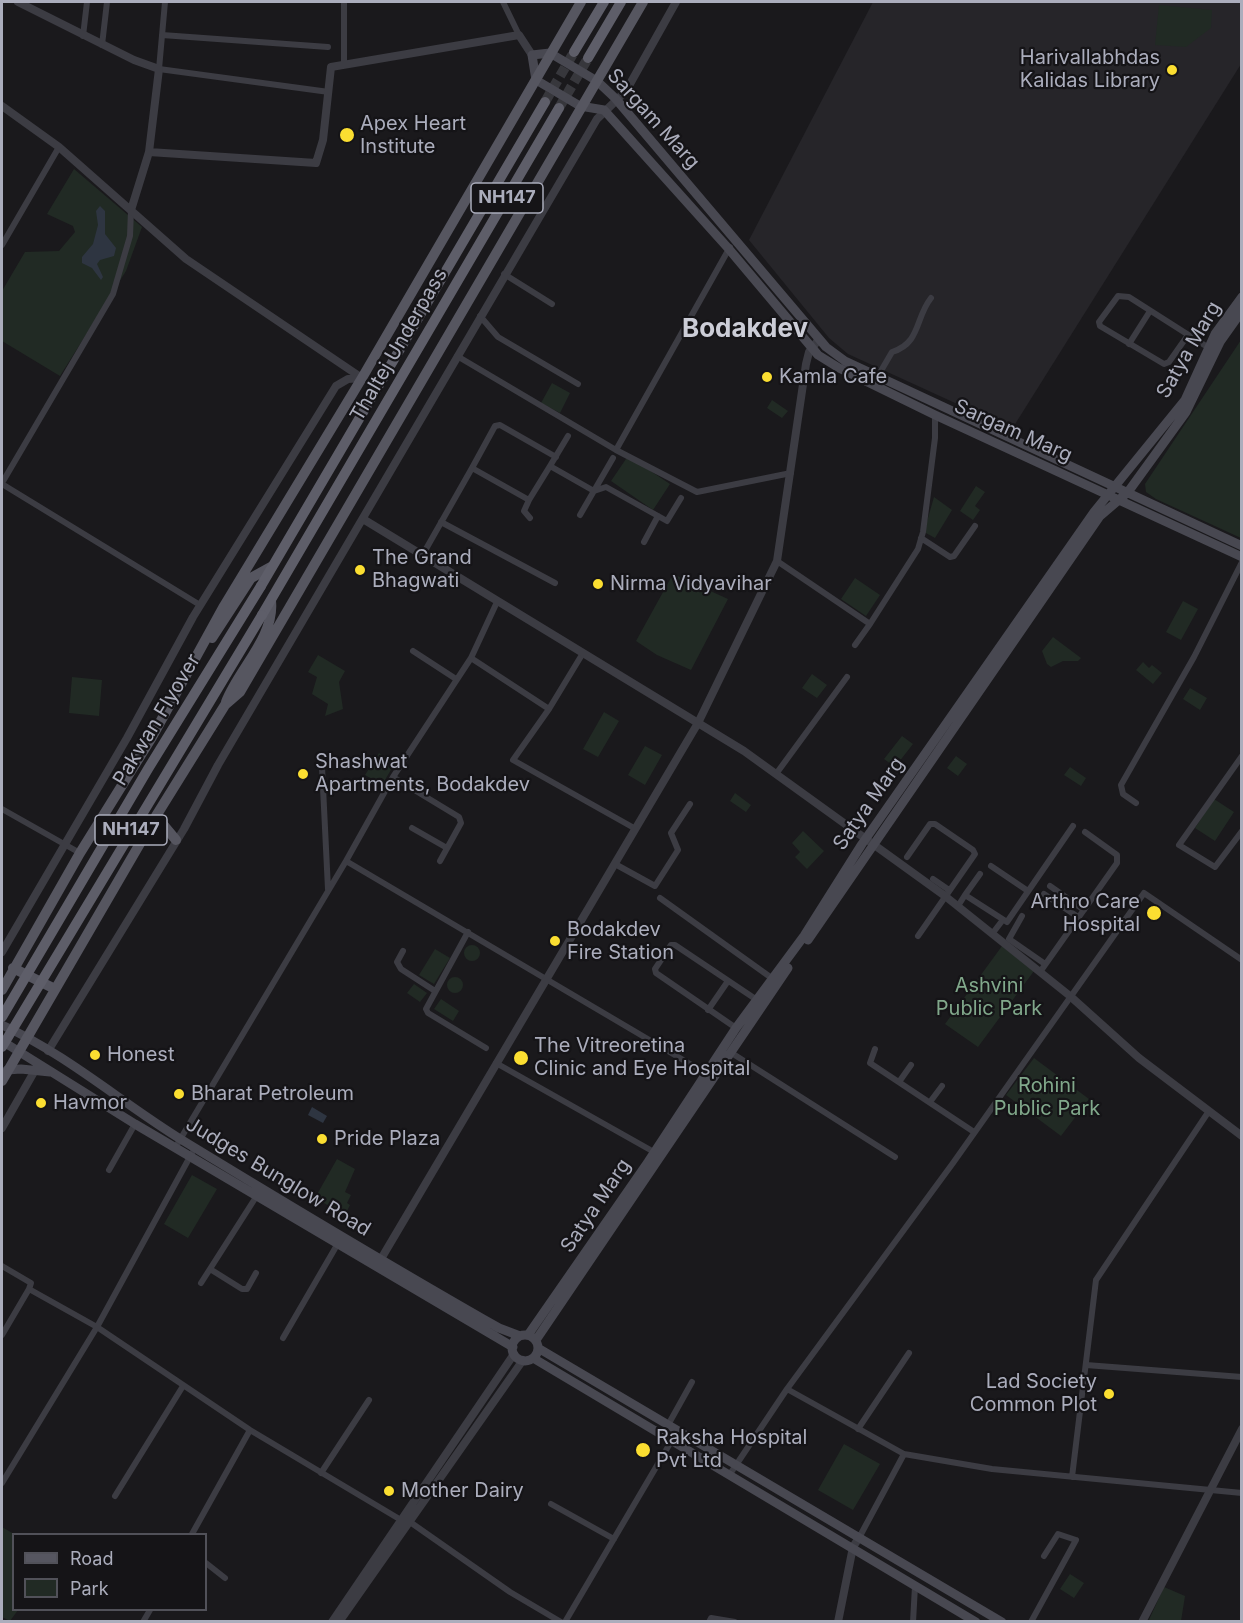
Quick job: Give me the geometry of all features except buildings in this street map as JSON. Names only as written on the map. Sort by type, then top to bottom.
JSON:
[{"type":"highway","points":[[574,52],[604,2]]},
{"type":"highway","points":[[588,58],[621,2]]},
{"type":"highway","name":"Thaltej Underpass","points":[[271,567],[545,102]]},
{"type":"highway","name":"Thaltej Underpass","points":[[271,601],[559,108]]},
{"type":"highway","name":"Pakwan Flyover","points":[[2,1017],[148,769],[271,567]]},
{"type":"highway","name":"Pakwan Flyover","points":[[2,1047],[271,601]]},
{"type":"main road","points":[[2,990],[80,853],[199,654],[224,606],[362,378],[581,2]]},
{"type":"main road","points":[[225,705],[240,692],[580,106],[643,2]]},
{"type":"main road","points":[[536,80],[532,56],[550,53]]},
{"type":"main road","name":"Sargam Marg","points":[[550,53],[597,81],[615,98],[819,339],[845,361],[1242,546]]},
{"type":"main road","name":"Sargam Marg","points":[[536,80],[580,106],[604,110],[728,248],[812,347],[839,368],[1242,557]]},
{"type":"main road","name":"Satya Marg","points":[[611,1222],[654,1152],[710,1075],[730,1052],[870,841],[1107,493],[1116,487],[1185,400],[1209,348],[1242,297]]},
{"type":"main road","name":"Satya Marg","points":[[531,1340],[710,1075],[736,1029],[1100,516],[1128,492],[1186,412],[1220,342],[1242,311]]},
{"type":"main road","points":[[199,654],[221,628],[251,578],[271,567]]},
{"type":"main road","points":[[2,1081],[17,1050],[225,705],[232,686],[272,616],[271,601]]},
{"type":"main road","points":[[156,816],[177,840]]},
{"type":"main road","points":[[13,968],[55,989]]},
{"type":"main road","name":"Judges Bunglow Road","points":[[2,1025],[48,1051],[181,1139],[528,1359]]},
{"type":"main road","name":"Judges Bunglow Road","points":[[2,1041],[337,1245],[499,1328],[531,1340],[668,1425],[860,1536],[1002,1622]]},
{"type":"main road","points":[[7,1070],[21,1068],[34,1072],[50,1072]]},
{"type":"main road","points":[[513,1351],[531,1340]]},
{"type":"main road","points":[[531,1340],[528,1359],[730,1474],[973,1621]]},
{"type":"street","points":[[18,2],[83,36],[159,69],[328,92]]},
{"type":"street","points":[[83,36],[87,2]]},
{"type":"street","points":[[102,45],[107,2]]},
{"type":"street","points":[[165,2],[149,152],[131,210],[130,236],[113,294],[2,483],[200,605]]},
{"type":"street","points":[[344,2],[344,65]]},
{"type":"street","points":[[503,2],[532,56]]},
{"type":"street","points":[[48,1051],[177,840],[218,765],[504,274],[604,110],[615,98],[626,91],[676,2]]},
{"type":"street","points":[[162,35],[328,47]]},
{"type":"street","points":[[149,152],[316,163],[323,140],[331,67],[519,35]]},
{"type":"street","points":[[2,106],[59,147],[186,259],[362,378]]},
{"type":"street","points":[[2,243],[59,147]]},
{"type":"street","points":[[616,450],[728,248],[737,242]]},
{"type":"street","points":[[504,274],[552,304]]},
{"type":"street","points":[[1188,335],[1169,362],[1164,364],[1100,326],[1099,322],[1118,296],[1129,297],[1209,348]]},
{"type":"street","points":[[878,376],[892,352],[905,348],[911,342],[924,308],[931,298]]},
{"type":"street","points":[[1129,344],[1150,310]]},
{"type":"street","points":[[479,316],[498,337],[578,384]]},
{"type":"street","points":[[378,1264],[698,723],[777,561],[806,364],[812,347],[819,339]]},
{"type":"street","points":[[457,356],[616,450],[697,492],[791,473]]},
{"type":"street","points":[[2,952],[127,738],[200,605],[336,386],[348,379],[362,378]]},
{"type":"street","points":[[855,645],[902,577],[921,538],[935,438],[935,415]]},
{"type":"street","points":[[423,556],[495,426],[500,425],[556,457]]},
{"type":"street","points":[[530,519],[524,511],[529,500],[568,436]]},
{"type":"street","points":[[580,515],[613,458]]},
{"type":"street","points":[[550,466],[594,491],[606,487],[667,521],[681,498]]},
{"type":"street","points":[[471,468],[529,500]]},
{"type":"street","points":[[644,542],[658,516]]},
{"type":"street","points":[[363,519],[698,723],[776,774],[947,893]]},
{"type":"street","points":[[441,522],[555,583]]},
{"type":"street","points":[[921,538],[950,556],[954,556],[975,526]]},
{"type":"street","points":[[777,561],[870,624]]},
{"type":"street","points":[[1136,803],[1123,794],[1121,785],[1194,657],[1242,562]]},
{"type":"street","points":[[175,1148],[346,861],[393,777],[471,658],[497,602]]},
{"type":"street","points":[[413,651],[456,679]]},
{"type":"street","points":[[583,653],[549,709],[513,760],[634,828]]},
{"type":"street","points":[[471,658],[549,709]]},
{"type":"street","points":[[776,774],[847,677]]},
{"type":"street","points":[[1242,756],[1179,845],[1215,867],[1242,831]]},
{"type":"street","points":[[322,767],[328,891]]},
{"type":"street","points":[[393,777],[459,817],[461,823],[440,861]]},
{"type":"street","points":[[615,864],[650,886],[655,886],[678,850],[671,833],[690,804]]},
{"type":"street","points":[[2,809],[80,853]]},
{"type":"street","points":[[907,857],[930,825],[935,824],[974,850],[975,854],[918,936]]},
{"type":"street","points":[[965,895],[1002,921],[1007,922],[1073,826]]},
{"type":"street","points":[[412,828],[447,848]]},
{"type":"street","points":[[1040,972],[1117,863],[1118,855],[1085,832]]},
{"type":"street","points":[[346,861],[710,1075]]},
{"type":"street","points":[[991,866],[1028,891]]},
{"type":"street","points":[[958,906],[980,874]]},
{"type":"street","points":[[933,879],[958,906],[992,934],[1046,964]]},
{"type":"street","points":[[1050,886],[1084,910]]},
{"type":"street","points":[[730,1474],[787,1389],[1144,893],[1242,960]]},
{"type":"street","points":[[1044,894],[1078,917]]},
{"type":"street","points":[[660,898],[773,979]]},
{"type":"street","points":[[1022,916],[1009,936],[1016,948],[1040,972],[1139,1058],[1242,1136]]},
{"type":"street","points":[[992,934],[1002,921]]},
{"type":"street","points":[[468,932],[427,1005],[428,1013],[486,1048]]},
{"type":"street","points":[[736,1029],[656,973],[655,969],[671,945],[675,945],[757,1000]]},
{"type":"street","points":[[403,951],[397,962],[401,969],[435,991]]},
{"type":"street","points":[[708,1010],[728,981]]},
{"type":"street","points":[[875,1049],[870,1063],[974,1132]]},
{"type":"street","points":[[730,1052],[895,1157]]},
{"type":"street","points":[[496,1063],[654,1152]]},
{"type":"street","points":[[899,1082],[911,1065]]},
{"type":"street","points":[[2,1128],[34,1072]]},
{"type":"street","points":[[930,1102],[942,1086]]},
{"type":"street","points":[[1072,1477],[1096,1280],[1209,1111]]},
{"type":"street","points":[[109,1170],[135,1124]]},
{"type":"street","points":[[2,1483],[97,1327],[196,1148]]},
{"type":"street","points":[[201,1283],[256,1197]]},
{"type":"street","points":[[283,1338],[337,1245]]},
{"type":"street","points":[[2,1266],[31,1283],[2,1335]]},
{"type":"street","points":[[210,1269],[242,1289],[247,1289],[256,1273]]},
{"type":"street","points":[[29,1289],[97,1327],[250,1430],[401,1520],[410,1522],[510,1592],[561,1622]]},
{"type":"street","points":[[332,1622],[513,1351]]},
{"type":"street","points":[[858,1428],[909,1353]]},
{"type":"street","points":[[339,1622],[528,1359]]},
{"type":"street","points":[[1086,1365],[1242,1377]]},
{"type":"street","points":[[668,1425],[692,1382]]},
{"type":"street","points":[[115,1496],[183,1386]]},
{"type":"street","points":[[787,1389],[904,1454],[992,1468],[1242,1493]]},
{"type":"street","points":[[321,1473],[369,1400]]},
{"type":"street","points":[[193,1533],[250,1430]]},
{"type":"street","points":[[1142,1622],[1242,1430]]},
{"type":"street","points":[[566,1622],[672,1440]]},
{"type":"street","points":[[838,1622],[853,1547],[904,1454]]},
{"type":"street","points":[[551,1504],[614,1539]]},
{"type":"street","points":[[1032,1622],[1076,1540],[1058,1534],[1044,1556]]},
{"type":"street","points":[[207,1564],[225,1578]]},
{"type":"street","points":[[913,1622],[915,1586]]},
{"type":"street","points":[[709,1622],[711,1618],[735,1622]]},
{"type":"shaded area","points":[[873,2],[1241,2],[1241,64],[1012,429],[848,354],[829,338],[749,240]]},
{"type":"green space","points":[[1159,5],[1212,10],[1211,28],[1186,47],[1155,45]]},
{"type":"green space","points":[[74,169],[142,227],[126,271],[60,376],[2,341],[2,291],[25,252],[59,251],[75,232],[73,226],[47,214]]},
{"type":"green space","points":[[1241,340],[1241,538],[1156,499],[1146,492],[1145,484]]},
{"type":"green space","points":[[552,383],[570,393],[560,413],[541,403]]},
{"type":"green space","points":[[772,400],[788,411],[782,418],[767,408]]},
{"type":"green space","points":[[628,456],[670,484],[653,510],[611,481]]},
{"type":"green space","points":[[976,486],[985,492],[975,506],[980,510],[973,520],[960,511]]},
{"type":"green space","points":[[934,497],[952,510],[935,538],[924,532]]},
{"type":"green space","points":[[673,574],[728,599],[691,670],[657,655],[636,641]]},
{"type":"green space","points":[[855,578],[880,595],[866,616],[841,599]]},
{"type":"green space","points":[[1183,601],[1198,609],[1181,640],[1166,632]]},
{"type":"green space","points":[[1053,637],[1081,658],[1078,661],[1063,661],[1051,667],[1047,664],[1042,651]]},
{"type":"green space","points":[[318,655],[345,671],[339,682],[343,709],[325,716],[328,704],[312,694],[317,677],[308,672]]},
{"type":"green space","points":[[1143,662],[1149,668],[1152,665],[1162,673],[1153,684],[1136,670]]},
{"type":"green space","points":[[812,674],[827,685],[817,698],[802,688]]},
{"type":"green space","points":[[72,677],[102,680],[99,716],[69,713]]},
{"type":"green space","points":[[1190,688],[1207,698],[1200,710],[1183,699]]},
{"type":"green space","points":[[604,712],[619,721],[598,757],[583,749]]},
{"type":"green space","points":[[902,736],[913,744],[895,767],[884,759]]},
{"type":"green space","points":[[645,746],[662,755],[645,785],[628,775]]},
{"type":"green space","points":[[379,753],[395,763],[382,785],[365,775]]},
{"type":"green space","points":[[956,756],[967,764],[958,776],[947,768]]},
{"type":"green space","points":[[1070,767],[1086,778],[1081,786],[1064,775]]},
{"type":"green space","points":[[735,793],[751,805],[746,812],[730,801]]},
{"type":"green space","points":[[1214,799],[1234,812],[1215,841],[1195,828]]},
{"type":"green space","points":[[803,831],[824,851],[807,869],[795,857],[800,852],[792,843]]},
{"type":"green space","points":[[472,945],[480,953],[472,961],[464,953]]},
{"type":"green space","name":"Ashvini Public Park","points":[[1002,946],[1034,971],[978,1047],[945,1024]]},
{"type":"green space","points":[[435,949],[450,958],[434,984],[419,975]]},
{"type":"green space","points":[[452,977],[458,977],[463,985],[461,991],[452,993],[447,988],[447,982]]},
{"type":"green space","points":[[414,984],[427,993],[420,1002],[407,993]]},
{"type":"green space","points":[[441,999],[459,1011],[453,1021],[434,1009]]},
{"type":"green space","name":"Rohini Public Park","points":[[1034,1058],[1089,1099],[1061,1136],[1006,1095]]},
{"type":"green space","points":[[337,1159],[355,1169],[345,1192],[351,1195],[347,1203],[350,1205],[345,1215],[315,1198]]},
{"type":"green space","points":[[192,1175],[217,1189],[188,1238],[164,1224]]},
{"type":"green space","points":[[844,1444],[880,1464],[853,1510],[818,1490]]},
{"type":"green space","points":[[2,1527],[12,1533],[12,1611],[17,1611],[10,1621],[2,1617]]},
{"type":"green space","points":[[1070,1574],[1084,1583],[1074,1598],[1060,1589]]},
{"type":"green space","points":[[1164,1587],[1185,1596],[1181,1621],[1148,1622]]},
{"type":"water","points":[[100,206],[105,211],[105,234],[116,248],[114,256],[100,260],[97,264],[103,277],[101,280],[92,268],[82,263],[82,257],[93,244],[98,225],[96,211]]},
{"type":"water","points":[[312,1107],[327,1116],[323,1123],[308,1115]]},
{"type":"tunnel","points":[[545,102],[574,52]]},
{"type":"tunnel","points":[[559,108],[588,58]]},
{"type":"place","name":"Harivallabhdas Kalidas Library","points":[[1172,70]]},
{"type":"place","name":"Apex Heart Institute","points":[[347,135]]},
{"type":"place","name":"Kamla Cafe","points":[[767,377]]},
{"type":"place","name":"The Grand Bhagwati","points":[[360,570]]},
{"type":"place","name":"Nirma Vidyavihar","points":[[598,584]]},
{"type":"place","name":"Shashwat Apartments, Bodakdev","points":[[303,774]]},
{"type":"place","name":"Arthro Care Hospital","points":[[1154,913]]},
{"type":"place","name":"Bodakdev Fire Station","points":[[555,941]]},
{"type":"place","name":"Honest","points":[[95,1055]]},
{"type":"place","name":"The Vitreoretina Clinic and Eye Hospital","points":[[521,1058]]},
{"type":"place","name":"Bharat Petroleum","points":[[179,1094]]},
{"type":"place","name":"Havmor","points":[[41,1103]]},
{"type":"place","name":"Pride Plaza","points":[[322,1139]]},
{"type":"place","name":"Lad Society Common Plot","points":[[1109,1394]]},
{"type":"place","name":"Raksha Hospital Pvt Ltd","points":[[643,1450]]},
{"type":"place","name":"Mother Dairy","points":[[389,1491]]},
{"type":"district","name":"Bodakdev","points":[[745,329]]}]
